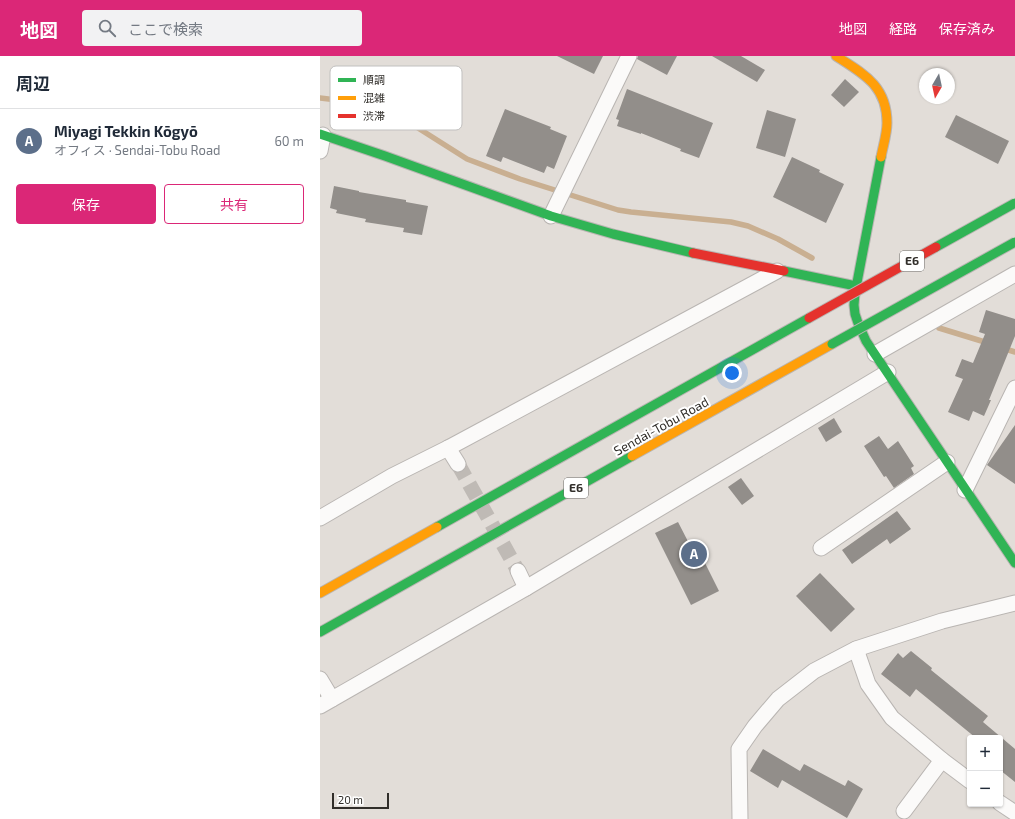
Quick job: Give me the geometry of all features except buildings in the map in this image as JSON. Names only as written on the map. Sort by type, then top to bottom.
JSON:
[{"type":"main road","points":[[836,56],[876,85],[882,94],[887,114],[887,125],[856,286],[854,306],[857,324],[946,462],[1015,564]]},
{"type":"main road","points":[[322,135],[385,156],[551,216],[670,248],[856,286]]},
{"type":"main road","name":"Sendai-Tobu Road","points":[[320,593],[1015,203]]},
{"type":"main road","name":"Sendai-Tobu Road","points":[[320,632],[1015,242]]},
{"type":"street","points":[[551,216],[629,56]]},
{"type":"street","points":[[320,151],[322,135]]},
{"type":"street","points":[[320,518],[392,476],[448,448],[777,271]]},
{"type":"street","points":[[875,354],[1015,274]]},
{"type":"street","points":[[320,679],[326,702],[526,588],[888,372]]},
{"type":"street","points":[[965,490],[1015,388]]},
{"type":"street","points":[[448,448],[458,464]]},
{"type":"street","points":[[821,548],[946,462]]},
{"type":"street","points":[[518,571],[526,588]]},
{"type":"street","points":[[740,819],[739,749],[755,726],[778,699],[814,671],[856,649],[942,621],[1015,603]]},
{"type":"street","points":[[856,649],[868,684],[892,718],[967,779]]},
{"type":"street","points":[[904,812],[942,760]]},
{"type":"street","points":[[1003,805],[1015,813]]},
{"type":"waterway","points":[[320,98],[330,99]]},
{"type":"waterway","points":[[421,130],[467,159],[520,179],[618,210],[731,222],[748,226],[778,239],[812,258]]},
{"type":"waterway","points":[[939,328],[988,343]]},
{"type":"waterway","points":[[1002,348],[1015,352]]},
{"type":"tunnel","points":[[458,464],[518,571]]},
{"type":"traffic: fast","points":[[320,134],[551,216],[613,234],[693,253]]},
{"type":"traffic: fast","points":[[881,157],[855,293],[855,314],[866,341],[1015,563]]},
{"type":"traffic: fast","points":[[936,247],[1015,203]]},
{"type":"traffic: fast","points":[[832,344],[1015,242]]},
{"type":"traffic: fast","points":[[784,271],[856,286]]},
{"type":"traffic: fast","points":[[437,527],[809,318]]},
{"type":"traffic: fast","points":[[320,632],[632,456]]},
{"type":"traffic: slow","points":[[836,56],[872,82],[883,99],[887,123],[886,136],[881,157]]},
{"type":"traffic: slow","points":[[632,456],[832,344]]},
{"type":"traffic: slow","points":[[320,593],[437,527]]},
{"type":"traffic: jam","points":[[809,318],[936,247]]},
{"type":"traffic: jam","points":[[693,253],[784,271]]},
{"type":"place","name":"Miyagi Tekkin Kōgyō","points":[[694,554]]}]
